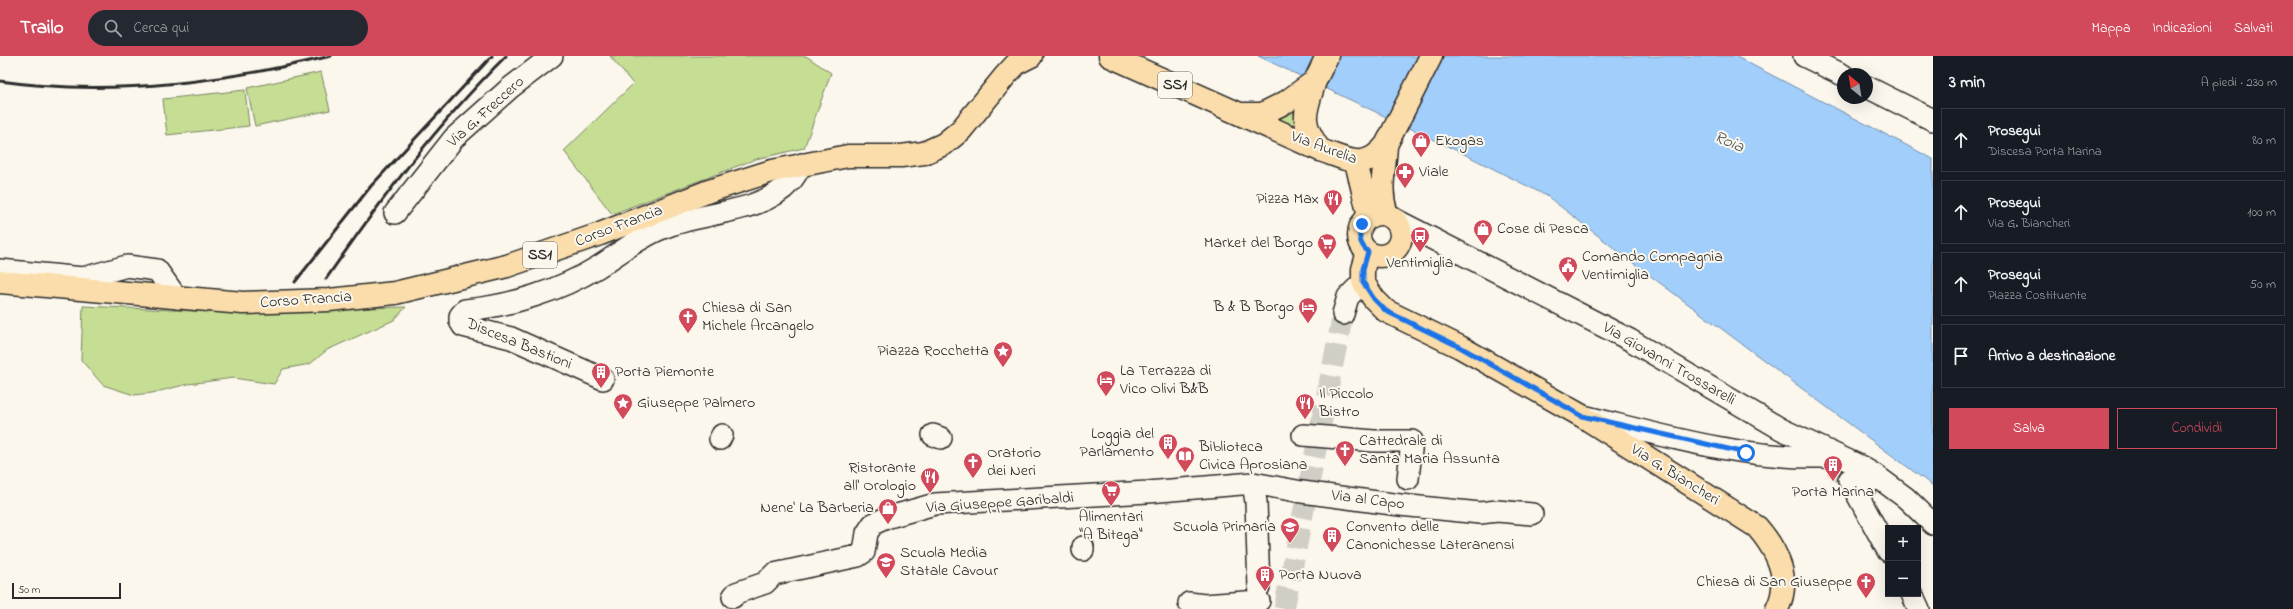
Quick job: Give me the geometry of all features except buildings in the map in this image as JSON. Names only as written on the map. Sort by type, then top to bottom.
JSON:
[{"type":"main road","name":"SS1","points":[[1110,56],[1241,114],[1262,114],[1286,102],[1314,81],[1327,56]]},
{"type":"main road","points":[[1384,217],[1382,199],[1390,137],[1431,56]]},
{"type":"main road","name":"Corso Francia","points":[[0,282],[243,303],[329,300],[395,293],[507,266],[600,234],[709,191],[772,171],[848,156],[901,156],[924,153],[944,144],[961,130],[1019,58]]},
{"type":"main road","points":[[1314,81],[1305,113],[1309,135],[1320,150]]},
{"type":"main road","name":"Via Aurelia","points":[[1241,114],[1320,150],[1356,162],[1369,160],[1379,154],[1390,137]]},
{"type":"main road","points":[[1356,162],[1384,217],[1401,229],[1402,239],[1398,248],[1391,253],[1382,256],[1368,252],[1361,244],[1359,234],[1362,224],[1384,217]]},
{"type":"main road","points":[[1363,282],[1363,269],[1368,252]]},
{"type":"main road","name":"Via G. Biancheri","points":[[1363,282],[1374,299],[1386,311],[1460,347],[1582,416],[1757,528],[1768,540],[1779,560],[1784,581],[1782,600],[1777,609]]},
{"type":"street","name":"Via G. Freccero","points":[[395,213],[454,138],[510,88],[552,56]]},
{"type":"street","points":[[1804,56],[1837,72]]},
{"type":"street","points":[[1873,90],[1933,120]]},
{"type":"street","name":"Discesa Bastioni","points":[[603,380],[511,338],[464,326],[460,321],[460,316],[465,310],[514,300],[561,287],[598,267],[624,249],[663,228],[766,199],[790,183],[802,164]]},
{"type":"street","name":"Via Giovanni Trossarelli","points":[[1384,217],[1411,226],[1630,340],[1781,428],[1839,470],[1875,475],[1906,498],[1933,524]]},
{"type":"street","points":[[0,270],[82,278],[127,266],[157,270],[177,298]]},
{"type":"street","points":[[1343,314],[1348,296],[1363,282]]},
{"type":"street","points":[[1582,416],[1734,451],[1875,475]]},
{"type":"street","points":[[1303,435],[1374,441],[1412,441],[1408,479]]},
{"type":"street","points":[[1839,470],[1885,546]]},
{"type":"street","points":[[1189,603],[1204,605],[1259,599],[1256,502],[1253,483]]},
{"type":"street","name":"Via Giuseppe Garibaldi","points":[[733,605],[736,593],[765,583],[774,574],[858,556],[864,552],[867,533],[873,524],[886,518],[934,504],[1148,496],[1253,483]]},
{"type":"street","name":"Via al Capo","points":[[1253,483],[1302,492],[1404,505],[1480,513],[1497,511],[1532,514]]},
{"type":"street","points":[[1913,597],[1919,609]]},
{"type":"green space","points":[[610,56],[806,56],[831,73],[804,148],[756,159],[612,214],[564,151],[633,84]]},
{"type":"green space","points":[[321,72],[330,110],[255,126],[247,88]]},
{"type":"green space","points":[[245,90],[249,126],[167,135],[163,99]]},
{"type":"green space","points":[[1293,110],[1300,136],[1267,122]]},
{"type":"green space","points":[[83,306],[215,312],[406,307],[394,320],[327,350],[310,364],[283,369],[274,384],[233,378],[188,384],[152,393],[134,395],[103,385],[81,360]]},
{"type":"water","name":"Roia","points":[[1258,56],[1735,56],[1933,159],[1933,486],[1637,266],[1547,196],[1466,155]]},
{"type":"tunnel","points":[[1284,609],[1343,314]]},
{"type":"tunnel","points":[[1834,466],[1849,480]]},
{"type":"railway","points":[[0,81],[41,86],[83,88],[167,84],[208,80],[250,73],[331,56]]},
{"type":"railway","points":[[295,282],[371,186],[492,56]]},
{"type":"railway","points":[[326,279],[367,221],[433,135],[506,56]]},
{"type":"place","name":"Ekogas","points":[[1421,158]]},
{"type":"place","name":"Viale","points":[[1405,189]]},
{"type":"place","name":"Pizza Max","points":[[1333,216]]},
{"type":"place","name":"Cose di Pesca","points":[[1483,246]]},
{"type":"place","name":"Ventimiglia","points":[[1420,253]]},
{"type":"place","name":"Market del Borgo","points":[[1327,260]]},
{"type":"place","name":"Comando Compagnia Ventimiglia","points":[[1568,283]]},
{"type":"place","name":"B & B Borgo","points":[[1308,324]]},
{"type":"place","name":"Chiesa di San Michele Arcangelo","points":[[688,334]]},
{"type":"place","name":"Piazza Rocchetta","points":[[1003,368]]},
{"type":"place","name":"Porta Piemonte","points":[[601,389]]},
{"type":"place","name":"La Terrazza di Vico Olivi B&B","points":[[1106,397]]},
{"type":"place","name":"Giuseppe Palmero","points":[[623,420]]},
{"type":"place","name":"Il Piccolo Bistro","points":[[1305,420]]},
{"type":"place","name":"Loggia del Parlamento","points":[[1168,460]]},
{"type":"place","name":"Cattedrale di Santa Maria Assunta","points":[[1345,467]]},
{"type":"place","name":"Biblioteca Civica Aprosiana","points":[[1185,473]]},
{"type":"place","name":"Oratorio dei Neri","points":[[973,479]]},
{"type":"place","name":"Porta Marina","points":[[1833,482]]},
{"type":"place","name":"Ristorante all' Orologio","points":[[930,494]]},
{"type":"place","name":"Alimentari \"A Bitega\"","points":[[1111,507]]},
{"type":"place","name":"Nene' La Barberia","points":[[888,525]]},
{"type":"place","name":"Scuola Primaria","points":[[1290,544]]},
{"type":"place","name":"Convento delle Canonichesse Lateranensi","points":[[1332,553]]},
{"type":"place","name":"Scuola Media Statale Cavour","points":[[886,579]]},
{"type":"place","name":"Porta Nuova","points":[[1265,592]]},
{"type":"place","name":"Chiesa di San Giuseppe","points":[[1866,599]]},
{"type":"route","points":[[1362,224],[1359,234],[1361,244],[1368,252],[1363,269],[1363,282],[1368,292],[1386,311],[1418,328],[1460,347],[1582,416],[1746,453]]}]
